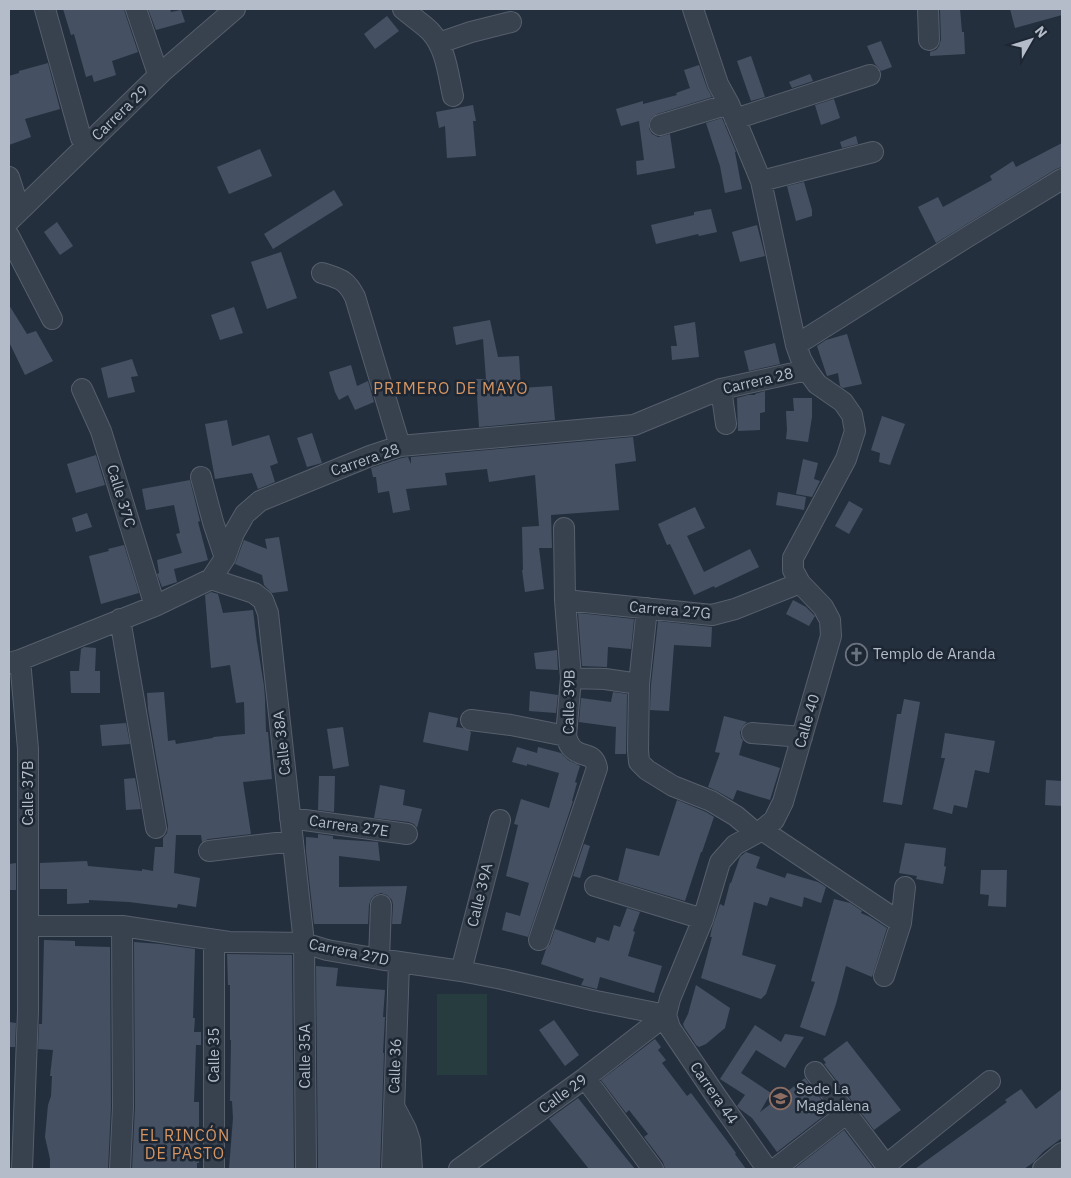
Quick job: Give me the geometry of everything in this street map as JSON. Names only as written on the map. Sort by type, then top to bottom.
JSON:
[{"type":"street","points":[[45,9],[81,138]]},
{"type":"street","points":[[136,9],[156,68]]},
{"type":"street","name":"Carrera 29","points":[[13,206],[81,138],[222,9]]},
{"type":"street","name":"Carrera 29","points":[[9,221],[162,72],[235,9]]},
{"type":"street","points":[[403,9],[430,31],[439,43],[445,58],[453,96]]},
{"type":"street","points":[[693,9],[718,84],[761,181],[796,345],[806,370]]},
{"type":"street","points":[[928,9],[929,40]]},
{"type":"street","points":[[439,43],[471,32],[511,22]]},
{"type":"street","points":[[660,126],[732,112],[870,75]]},
{"type":"street","points":[[761,181],[873,152]]},
{"type":"street","points":[[9,177],[13,206]]},
{"type":"street","points":[[796,345],[1062,180]]},
{"type":"street","points":[[9,236],[52,319]]},
{"type":"street","points":[[322,273],[342,280],[350,287],[355,297],[400,446]]},
{"type":"street","name":"Carrera 28","points":[[14,661],[155,606],[211,578],[225,558],[234,533],[245,514],[260,501],[370,456],[400,446],[634,425],[721,389],[806,370]]},
{"type":"street","name":"Calle 40","points":[[666,1015],[670,999],[703,919],[720,862],[735,845],[759,832],[774,820],[784,802],[831,636],[830,620],[823,607],[800,583],[793,570],[793,558],[846,459],[855,430],[852,414],[843,402],[817,384],[806,370]]},
{"type":"street","name":"Calle 37C","points":[[82,389],[101,431],[155,606]]},
{"type":"street","points":[[721,389],[726,424]]},
{"type":"street","points":[[201,477],[225,558]]},
{"type":"street","name":"Calle 39B","points":[[539,940],[597,768],[596,761],[591,756],[575,751],[569,745],[566,736],[571,678],[565,600],[564,528]]},
{"type":"street","name":"Calle 38A","points":[[211,578],[254,594],[262,600],[268,613],[304,943]]},
{"type":"street","name":"Carrera 27G","points":[[565,600],[712,615],[735,609],[800,583]]},
{"type":"street","points":[[648,608],[639,684],[638,750],[640,762],[648,770],[673,786],[711,801],[736,816],[901,923]]},
{"type":"street","points":[[120,619],[156,828]]},
{"type":"street","name":"Calle 37B","points":[[14,661],[28,749],[28,1011],[17,1094],[22,1169]]},
{"type":"street","points":[[571,678],[605,679],[639,684]]},
{"type":"street","points":[[470,720],[511,725],[566,736]]},
{"type":"street","points":[[752,733],[802,737]]},
{"type":"street","name":"Carrera 27E","points":[[290,818],[407,834]]},
{"type":"street","name":"Calle 39A","points":[[461,971],[500,820]]},
{"type":"street","name":"Carrera 27E","points":[[209,851],[293,841]]},
{"type":"street","points":[[595,886],[703,919]]},
{"type":"street","points":[[884,976],[901,923],[905,887]]},
{"type":"street","points":[[379,959],[381,905]]},
{"type":"street","name":"Carrera 27D","points":[[28,926],[122,926],[229,942],[304,943],[327,950],[399,963],[502,978],[596,1001],[666,1015]]},
{"type":"street","points":[[120,1169],[123,1107],[122,926]]},
{"type":"street","name":"Calle 35","points":[[214,940],[214,1169]]},
{"type":"street","name":"Calle 35A","points":[[304,943],[306,1169]]},
{"type":"street","name":"Calle 36","points":[[392,1169],[399,963]]},
{"type":"street","name":"Calle 29","points":[[459,1169],[585,1078],[666,1015]]},
{"type":"street","name":"Carrera 44","points":[[666,1015],[670,1028],[768,1169]]},
{"type":"street","points":[[815,1072],[888,1167],[990,1081]]},
{"type":"street","points":[[585,1078],[652,1169]]},
{"type":"street","points":[[394,1107],[410,1140],[412,1169]]},
{"type":"street","points":[[775,1169],[846,1113]]},
{"type":"street","points":[[1043,1169],[1062,1153]]},
{"type":"green space","points":[[437,994],[487,994],[487,1075],[437,1075]]},
{"type":"building","points":[[63,9],[124,9],[138,52],[112,61],[116,75],[94,82],[92,75],[86,77],[74,34],[71,35]]},
{"type":"building","points":[[148,9],[170,9],[171,12],[181,10],[185,22],[156,30]]},
{"type":"building","points":[[940,9],[960,9],[965,54],[930,56],[930,52],[936,50],[941,40]]},
{"type":"building","points":[[1010,9],[1062,9],[1062,15],[1015,28]]},
{"type":"building","points":[[387,16],[399,31],[375,49],[364,34]]},
{"type":"building","points":[[881,41],[892,67],[881,71],[875,64],[867,46]]},
{"type":"building","points":[[751,56],[765,97],[751,101],[737,61]]},
{"type":"building","points":[[48,63],[60,109],[25,119],[31,137],[9,145],[9,76],[19,73],[19,71]]},
{"type":"building","points":[[699,65],[712,97],[657,114],[649,122],[649,129],[652,134],[658,137],[670,134],[675,168],[637,175],[636,161],[644,160],[639,121],[621,126],[616,109],[643,101],[643,104],[677,95],[676,93],[690,88],[684,70]]},
{"type":"building","points":[[810,74],[813,81],[792,88],[789,82]]},
{"type":"building","points":[[834,99],[840,118],[821,125],[815,105]]},
{"type":"building","points":[[473,105],[476,121],[473,121],[476,156],[447,158],[445,126],[439,128],[436,112]]},
{"type":"building","points":[[722,118],[736,152],[742,189],[725,193],[720,166],[706,123]]},
{"type":"building","points":[[856,136],[858,144],[842,148],[840,142]]},
{"type":"building","points":[[1062,143],[1062,167],[936,243],[918,207],[938,197],[943,207],[992,180],[990,176],[1013,161],[1016,167]]},
{"type":"building","points":[[260,149],[272,176],[229,194],[217,167]]},
{"type":"building","points":[[804,182],[812,216],[796,221],[787,186]]},
{"type":"building","points":[[334,190],[343,205],[273,249],[264,234]]},
{"type":"building","points":[[711,209],[717,232],[699,236],[698,234],[656,244],[651,225]]},
{"type":"building","points":[[57,222],[73,246],[60,255],[44,232]]},
{"type":"building","points":[[757,225],[765,256],[740,262],[732,232]]},
{"type":"building","points":[[281,252],[297,298],[267,309],[251,262]]},
{"type":"building","points":[[9,305],[27,334],[36,331],[53,361],[25,375],[9,342]]},
{"type":"building","points":[[234,307],[243,333],[220,340],[211,315]]},
{"type":"building","points":[[490,320],[498,357],[519,356],[521,388],[552,386],[555,420],[479,427],[476,379],[486,379],[483,339],[456,345],[453,327]]},
{"type":"building","points":[[695,322],[699,357],[672,360],[671,346],[677,346],[674,326]]},
{"type":"building","points":[[847,334],[862,384],[843,388],[840,386],[838,373],[827,376],[817,346],[826,340]]},
{"type":"building","points":[[775,343],[780,364],[749,371],[744,351]]},
{"type":"building","points":[[132,359],[138,376],[131,377],[135,392],[108,398],[101,368]]},
{"type":"building","points":[[351,365],[357,386],[368,381],[374,402],[355,410],[348,395],[339,400],[329,372]]},
{"type":"building","points":[[765,391],[765,412],[760,413],[760,430],[738,431],[737,398]]},
{"type":"building","points":[[793,398],[812,398],[812,417],[808,442],[786,439],[786,411],[794,411]]},
{"type":"building","points":[[882,416],[905,424],[890,465],[879,462],[880,453],[871,450]]},
{"type":"building","points":[[227,420],[232,446],[269,435],[278,463],[270,466],[275,482],[258,489],[252,473],[215,479],[205,424]]},
{"type":"building","points":[[312,433],[322,463],[307,467],[297,438]]},
{"type":"building","points":[[633,437],[636,461],[615,464],[619,510],[551,515],[552,548],[539,548],[544,589],[525,592],[522,570],[522,527],[539,526],[535,475],[489,482],[487,469],[445,473],[447,485],[406,489],[410,510],[393,513],[389,491],[378,493],[376,477],[373,477],[371,468],[408,457],[411,464],[411,457]]},
{"type":"building","points":[[96,455],[105,485],[76,493],[67,464]]},
{"type":"building","points":[[803,459],[818,463],[814,479],[820,481],[812,497],[796,494]]},
{"type":"building","points":[[190,480],[208,560],[174,569],[177,582],[162,587],[157,574],[159,573],[157,560],[182,553],[176,534],[180,533],[174,505],[146,510],[142,489]]},
{"type":"building","points":[[778,492],[806,497],[804,510],[776,505]]},
{"type":"building","points":[[849,501],[863,509],[849,534],[835,526]]},
{"type":"building","points":[[695,507],[705,528],[687,536],[704,572],[750,549],[759,567],[715,588],[714,586],[694,595],[670,544],[667,545],[658,524]]},
{"type":"building","points":[[87,513],[92,527],[76,532],[72,518]]},
{"type":"building","points":[[279,537],[288,591],[272,593],[264,585],[262,575],[235,564],[244,540],[267,549],[265,539]]},
{"type":"building","points":[[124,545],[139,593],[101,604],[89,556]]},
{"type":"building","points":[[211,592],[218,594],[223,613],[253,610],[264,686],[266,732],[268,732],[272,779],[243,782],[251,834],[208,839],[202,842],[201,835],[176,835],[174,873],[200,878],[196,907],[178,904],[177,908],[129,902],[89,900],[89,903],[67,904],[67,889],[40,889],[40,863],[87,861],[88,866],[153,871],[155,847],[163,847],[163,838],[167,833],[168,826],[148,709],[147,693],[164,692],[168,741],[175,740],[176,744],[213,737],[245,734],[244,702],[236,703],[230,665],[211,668],[205,595]]},
{"type":"building","points":[[793,600],[806,607],[815,616],[809,626],[786,614]]},
{"type":"building","points":[[578,613],[634,619],[631,649],[608,647],[607,667],[582,666]]},
{"type":"building","points":[[658,621],[712,627],[711,647],[674,645],[669,711],[650,710]]},
{"type":"building","points":[[84,647],[96,648],[95,671],[100,671],[100,693],[71,693],[70,671],[79,671],[81,649]]},
{"type":"building","points":[[557,650],[558,670],[536,669],[534,653]]},
{"type":"building","points":[[530,691],[558,695],[556,713],[529,711]]},
{"type":"building","points":[[613,692],[627,694],[626,754],[615,754],[616,727],[579,722],[581,698],[611,702]]},
{"type":"building","points":[[904,699],[920,702],[902,805],[883,802],[897,714],[901,714]]},
{"type":"building","points":[[429,712],[458,718],[456,727],[471,732],[468,751],[423,742]]},
{"type":"building","points":[[724,716],[747,722],[740,732],[743,740],[739,755],[780,768],[770,800],[737,790],[733,800],[708,787],[720,753],[715,752]]},
{"type":"building","points":[[126,723],[130,744],[102,746],[100,725]]},
{"type":"building","points":[[343,727],[349,766],[333,769],[327,729]]},
{"type":"building","points":[[945,733],[995,741],[989,773],[975,770],[967,808],[954,805],[952,814],[933,809],[945,758],[941,758]]},
{"type":"building","points":[[517,747],[537,753],[538,747],[561,753],[568,760],[580,766],[575,782],[577,783],[573,801],[528,937],[502,930],[506,912],[520,916],[529,883],[506,876],[518,825],[514,824],[521,799],[549,808],[559,773],[512,762]]},
{"type":"building","points":[[319,776],[335,776],[334,812],[318,810]]},
{"type":"building","points":[[135,778],[141,809],[126,810],[124,779]]},
{"type":"building","points":[[1046,780],[1062,781],[1062,806],[1045,805]]},
{"type":"building","points":[[380,785],[405,790],[403,805],[422,809],[417,828],[409,822],[374,818]]},
{"type":"building","points":[[677,800],[714,817],[685,901],[618,881],[626,848],[659,856]]},
{"type":"building","points":[[318,834],[333,836],[333,839],[378,842],[380,861],[339,856],[339,887],[407,886],[401,924],[392,924],[392,900],[387,895],[381,893],[371,899],[368,924],[314,924],[306,837],[318,838]]},
{"type":"building","points":[[905,843],[946,848],[944,866],[946,867],[943,884],[916,879],[917,876],[899,873]]},
{"type":"building","points":[[584,844],[590,846],[580,878],[573,876]]},
{"type":"building","points":[[746,852],[760,857],[756,868],[785,878],[787,873],[818,882],[826,887],[821,903],[804,897],[802,907],[770,897],[767,906],[754,902],[742,955],[776,965],[766,994],[761,999],[701,978],[712,937],[710,937],[712,928],[720,904],[724,906],[740,857]]},
{"type":"building","points":[[16,863],[16,890],[9,890],[9,864]]},
{"type":"building","points":[[981,870],[1007,870],[1006,907],[988,906],[989,895],[980,894]]},
{"type":"building","points":[[834,899],[850,903],[862,911],[861,913],[887,928],[872,977],[846,966],[825,1036],[800,1027],[815,982],[811,981]]},
{"type":"building","points":[[627,908],[640,912],[633,931],[635,932],[628,956],[662,966],[654,993],[600,977],[597,989],[581,985],[584,979],[541,964],[555,929],[595,943],[597,937],[609,941],[614,925],[620,927]]},
{"type":"building","points":[[44,940],[75,941],[75,946],[110,947],[111,1107],[108,1169],[50,1169],[50,1159],[45,1137],[48,1105],[51,1096],[52,1076],[50,1076],[53,1050],[38,1049],[39,1024],[42,1024]]},
{"type":"building","points":[[134,942],[195,949],[194,1032],[201,1032],[201,1045],[196,1045],[194,1102],[199,1102],[199,1163],[197,1163],[197,1169],[132,1169],[135,1107]]},
{"type":"building","points":[[227,954],[292,955],[294,1169],[229,1169],[233,1118],[232,1101],[230,1101],[230,985],[228,985]]},
{"type":"building","points":[[316,966],[338,968],[336,986],[385,990],[380,1169],[318,1169]]},
{"type":"building","points":[[696,985],[730,1008],[725,1028],[706,1044],[699,1047],[683,1024],[688,1014]]},
{"type":"building","points":[[554,1020],[579,1055],[565,1066],[539,1030]]},
{"type":"building","points":[[9,1022],[16,1023],[15,1047],[9,1047]]},
{"type":"building","points":[[755,1025],[781,1042],[785,1034],[804,1037],[785,1068],[756,1050],[741,1073],[771,1093],[760,1112],[805,1078],[830,1111],[777,1152],[752,1118],[737,1106],[745,1095],[720,1079]]},
{"type":"building","points":[[655,1039],[661,1047],[658,1050],[666,1060],[662,1063],[687,1096],[691,1093],[746,1169],[665,1169],[663,1162],[644,1137],[648,1134],[629,1110],[626,1113],[601,1080]]},
{"type":"building","points":[[847,1041],[901,1110],[874,1130],[824,1064],[826,1063],[823,1059]]},
{"type":"building","points":[[1021,1089],[1036,1109],[1062,1089],[1062,1138],[1043,1152],[1034,1162],[1024,1169],[915,1169],[1007,1102],[1005,1100]]},
{"type":"building","points":[[578,1098],[635,1169],[589,1169],[549,1119]]},
{"type":"building","points":[[844,1130],[874,1169],[794,1169]]},
{"type":"place","name":"Templo de Aranda","points":[[857,654]]},
{"type":"place","name":"Sede La Magdalena","points":[[780,1098]]},
{"type":"district","name":"PRIMERO DE MAYO","points":[[451,388]]},
{"type":"district","name":"EL RINCÓN DE PASTO","points":[[185,1144]]}]
